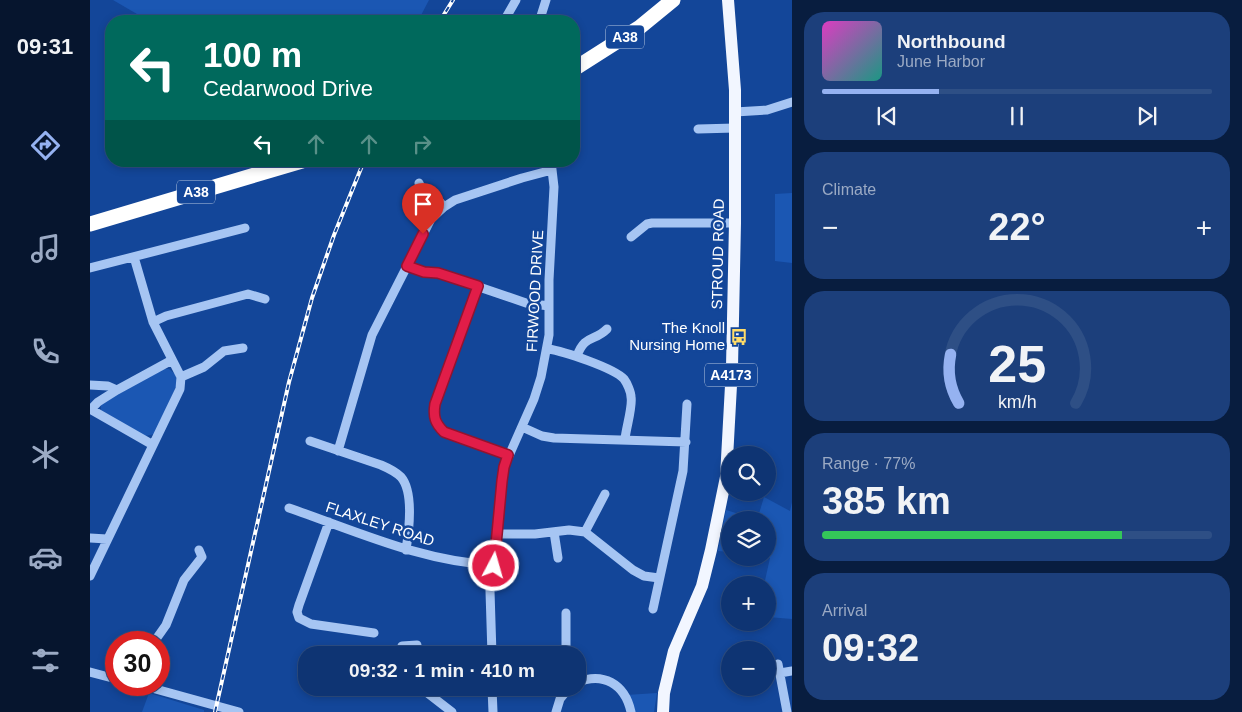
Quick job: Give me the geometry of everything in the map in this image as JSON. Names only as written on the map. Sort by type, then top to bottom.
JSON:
[{"type":"highway","name":"A38","points":[[580,65],[640,27],[673,0]]},
{"type":"highway","name":"A38","points":[[90,224],[282,167]]},
{"type":"main road","name":"A4173","points":[[721,0],[729,28]]},
{"type":"main road","name":"A4173","points":[[728,0],[729,28]]},
{"type":"main road","name":"STROUD ROAD","points":[[663,712],[664,693],[674,651],[702,586],[712,550],[726,477],[732,367],[735,224],[735,90],[729,28]]},
{"type":"street","points":[[507,15],[516,0]]},
{"type":"street","points":[[541,15],[546,0]]},
{"type":"street","points":[[735,112],[767,110],[792,102]]},
{"type":"street","points":[[698,129],[735,128]]},
{"type":"street","points":[[338,451],[372,335],[431,219],[444,207],[464,197],[550,167]]},
{"type":"street","name":"FIRWOOD DRIVE","points":[[492,646],[490,591],[504,467],[539,385],[548,349],[550,328],[549,280],[554,204],[552,167]]},
{"type":"street","points":[[418,205],[423,192],[419,182]]},
{"type":"street","points":[[423,192],[429,193],[438,199],[444,207]]},
{"type":"street","points":[[637,236],[647,224],[652,223],[735,224]]},
{"type":"street","points":[[90,268],[245,228]]},
{"type":"street","points":[[90,576],[180,389],[181,380],[153,322],[134,257]]},
{"type":"street","points":[[407,266],[424,272],[438,273],[526,303],[549,306]]},
{"type":"street","points":[[478,286],[435,404],[433,415],[436,425],[444,432],[510,451]]},
{"type":"street","points":[[153,322],[166,316],[248,294],[265,299]]},
{"type":"street","points":[[577,356],[584,342],[605,331]]},
{"type":"street","points":[[181,380],[204,367],[224,351],[243,348]]},
{"type":"street","points":[[548,349],[577,356],[625,380],[632,396],[626,426],[626,440]]},
{"type":"street","points":[[153,445],[90,409],[117,390],[172,360]]},
{"type":"street","points":[[90,384],[108,386],[117,390]]},
{"type":"street","points":[[653,609],[683,470],[687,404]]},
{"type":"street","points":[[676,415],[686,415]]},
{"type":"street","points":[[522,427],[542,436],[554,438],[686,442]]},
{"type":"street","points":[[310,441],[386,468],[401,478],[406,487],[410,527],[406,550]]},
{"type":"street","points":[[585,532],[606,494]]},
{"type":"street","name":"FLAXLEY ROAD","points":[[289,508],[406,550],[469,564],[494,566]]},
{"type":"street","points":[[329,522],[298,606],[299,618],[311,624],[374,633]]},
{"type":"street","points":[[497,534],[536,534],[569,530],[585,532],[633,570],[644,576],[659,578]]},
{"type":"street","points":[[554,532],[558,558]]},
{"type":"street","points":[[90,538],[107,540]]},
{"type":"street","points":[[162,631],[184,580],[203,555]]},
{"type":"street","points":[[566,613],[566,646]]},
{"type":"street","points":[[778,664],[787,712]]},
{"type":"street","points":[[780,674],[792,671]]},
{"type":"street","points":[[90,672],[105,676]]},
{"type":"street","points":[[586,680],[592,678],[611,682],[626,695],[631,712]]},
{"type":"street","points":[[170,693],[239,712]]},
{"type":"street","points":[[431,696],[452,712]]},
{"type":"street","points":[[492,696],[493,712]]},
{"type":"street","points":[[556,712],[563,696]]},
{"type":"shaded area","points":[[113,0],[429,0],[421,15],[139,15]]},
{"type":"shaded area","points":[[792,193],[792,263],[775,261],[775,194]]},
{"type":"shaded area","points":[[161,369],[169,369],[175,374],[178,382],[155,434],[145,436],[101,410],[101,403]]},
{"type":"shaded area","points":[[763,501],[771,501],[790,511],[792,502],[792,619],[776,618],[776,576],[766,576],[768,566],[776,566],[776,511],[760,511]]},
{"type":"shaded area","points":[[721,536],[721,551],[718,551]]},
{"type":"shaded area","points":[[657,693],[654,712],[631,712],[626,695]]},
{"type":"shaded area","points":[[148,696],[159,696],[204,710],[204,712],[142,712]]},
{"type":"railway","points":[[444,15],[453,0]]},
{"type":"railway","points":[[215,712],[289,382],[312,298],[334,235],[362,167]]},
{"type":"place","name":"The Knoll Nursing Home","points":[[739,337]]},
{"type":"route","points":[[423,234],[407,266],[424,272],[438,273],[478,286],[435,404],[433,415],[436,425],[444,432],[508,455],[502,481],[494,566]]}]
